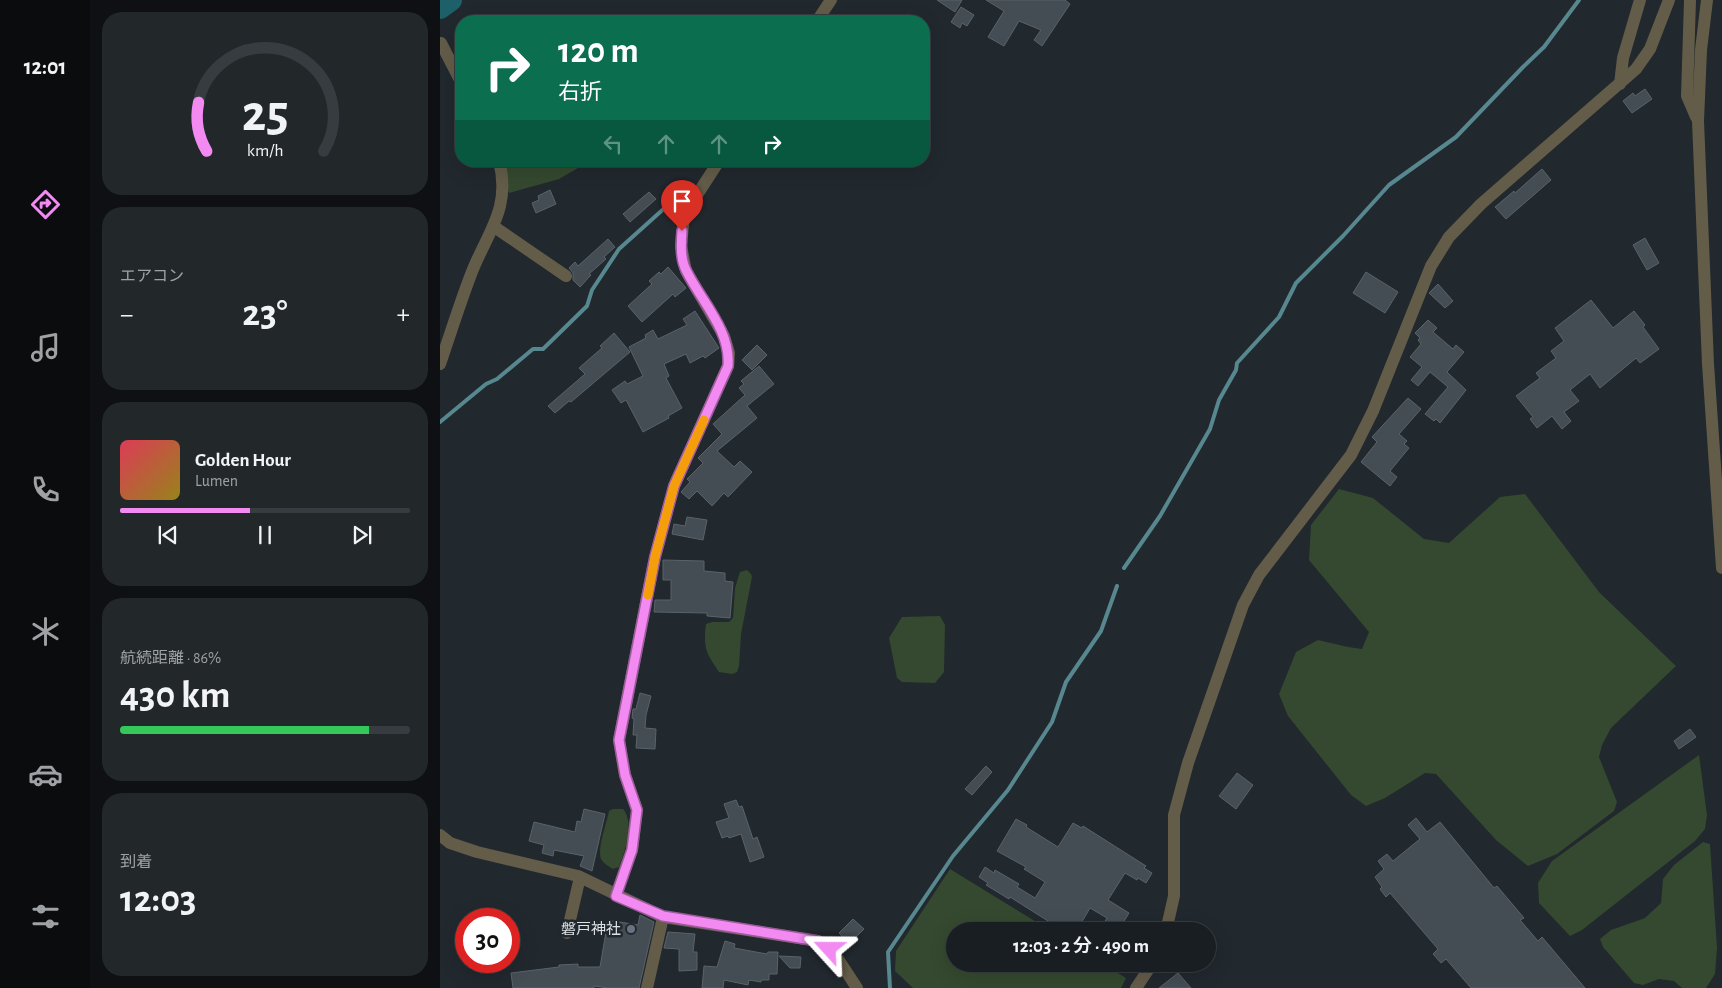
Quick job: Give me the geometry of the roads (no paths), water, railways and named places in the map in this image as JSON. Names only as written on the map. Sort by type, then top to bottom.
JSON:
[{"type":"street","points":[[820,15],[831,0]]},
{"type":"street","points":[[1620,84],[1623,58],[1640,0]]},
{"type":"street","points":[[1168,922],[1174,896],[1174,815],[1188,763],[1243,605],[1259,575],[1351,455],[1373,411],[1431,266],[1449,237],[1481,204],[1636,69],[1650,49],[1669,0]]},
{"type":"street","points":[[1690,0],[1687,96],[1698,121]]},
{"type":"street","points":[[1707,0],[1701,50],[1698,121],[1708,364],[1722,568]]},
{"type":"street","points":[[441,43],[455,70]]},
{"type":"street","points":[[440,364],[471,274],[502,204],[500,167]]},
{"type":"street","points":[[616,896],[632,850],[637,810],[625,775],[619,740],[655,557],[674,486],[728,366],[729,353],[724,336],[686,271],[681,246],[684,215],[715,167]]},
{"type":"street","points":[[493,226],[566,276]]},
{"type":"street","points":[[440,835],[450,843],[477,852],[580,877],[616,896],[663,916],[818,941],[838,958],[857,988]]},
{"type":"street","points":[[566,933],[580,877]]},
{"type":"street","points":[[647,988],[663,916]]},
{"type":"street","points":[[1136,988],[1147,972]]},
{"type":"waterway","points":[[440,8],[451,0]]},
{"type":"waterway","points":[[1124,568],[1160,516],[1210,429],[1219,400],[1236,370],[1237,363],[1279,317],[1296,283],[1343,236],[1389,185],[1456,137],[1544,47],[1579,0]]},
{"type":"waterway","points":[[440,422],[533,349],[543,349],[587,306],[592,290],[619,249],[678,196]]},
{"type":"waterway","points":[[890,988],[888,952],[953,856],[1008,790],[1052,722],[1066,682],[1101,631],[1117,586]]},
{"type":"place","name":"磐戸神社","points":[[631,929]]}]
